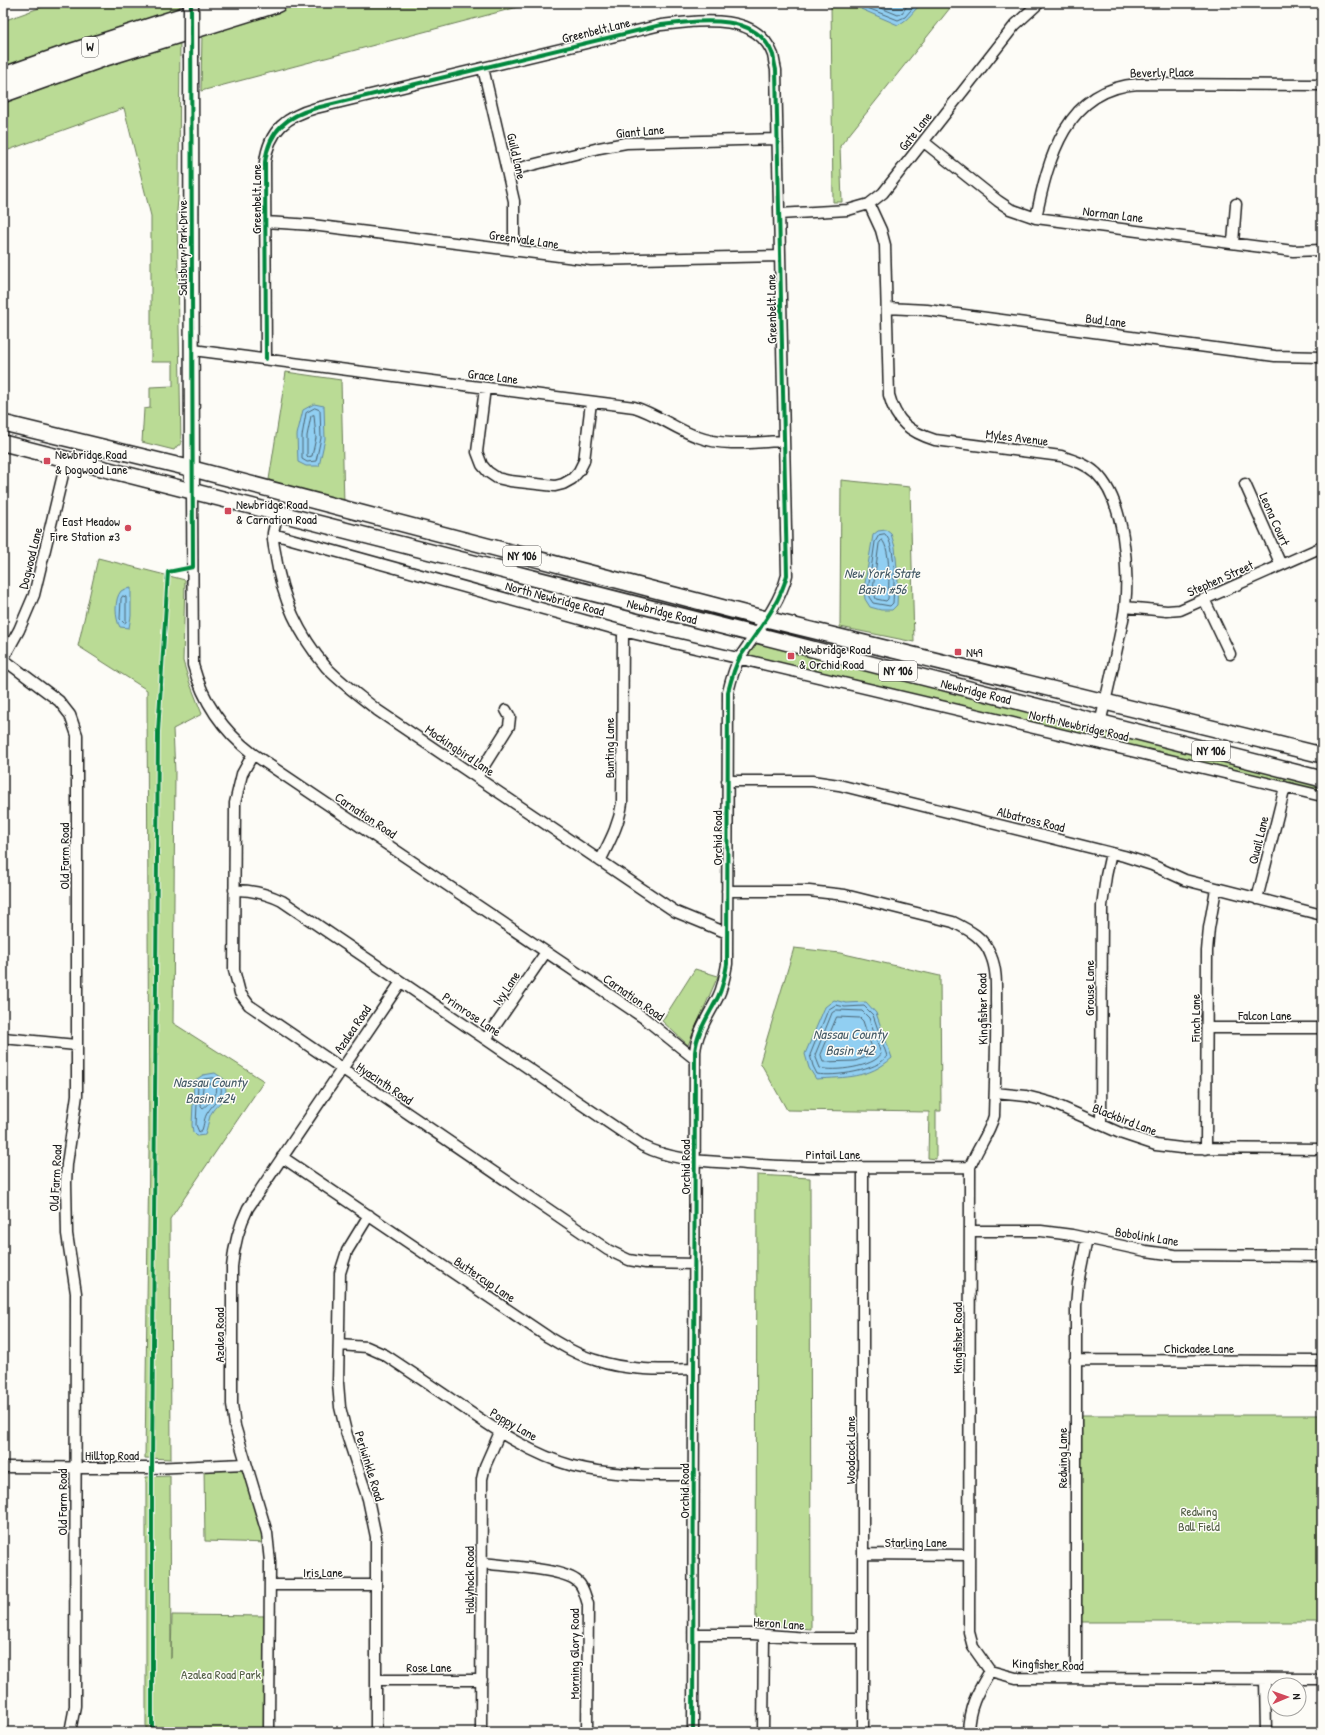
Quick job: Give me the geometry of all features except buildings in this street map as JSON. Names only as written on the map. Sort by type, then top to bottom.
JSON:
[{"type":"highway","name":"W","points":[[3,77],[68,54],[226,3]]},
{"type":"highway","name":"W","points":[[3,93],[104,57],[277,3]]},
{"type":"main road","name":"Salisbury Park Drive","points":[[191,3],[193,350],[192,492]]},
{"type":"main road","name":"Newbridge Road","points":[[3,423],[193,470],[766,619],[1322,756]]},
{"type":"main road","name":"Newbridge Road","points":[[3,443],[67,458],[192,492],[465,560],[1322,779]]},
{"type":"main road","points":[[465,560],[470,542]]},
{"type":"street","name":"Gate Lane","points":[[779,214],[840,212],[869,204],[883,193],[1015,25],[1039,3]]},
{"type":"street","name":"Greenbelt Lane","points":[[266,358],[266,152],[274,134],[290,118],[316,108],[661,25],[719,21],[735,23],[750,29],[759,35],[768,45],[773,55],[776,70],[787,575],[783,592],[766,619]]},
{"type":"street","name":"Guild Lane","points":[[483,68],[514,201],[514,251]]},
{"type":"street","name":"Beverly Place","points":[[1036,218],[1043,180],[1058,143],[1078,112],[1094,97],[1106,90],[1121,85],[1138,84],[1322,85]]},
{"type":"street","name":"Giant Lane","points":[[508,171],[599,148],[626,143],[777,139]]},
{"type":"street","name":"Norman Lane","points":[[924,142],[998,201],[1010,209],[1036,218],[1293,251],[1322,250]]},
{"type":"street","name":"Myles Avenue","points":[[869,204],[881,230],[885,245],[889,395],[896,415],[909,429],[918,435],[936,440],[1061,456],[1089,468],[1106,485],[1113,497],[1118,514],[1124,548],[1125,607],[1100,723]]},
{"type":"street","points":[[1233,243],[1236,204]]},
{"type":"street","name":"Greenvale Lane","points":[[266,222],[312,225],[591,260],[780,256]]},
{"type":"street","name":"Bud Lane","points":[[887,308],[927,310],[1274,356],[1322,357]]},
{"type":"street","name":"Grace Lane","points":[[193,350],[266,358],[634,407],[649,412],[685,432],[713,441],[783,441]]},
{"type":"street","points":[[485,388],[477,452],[482,466],[488,472],[497,478],[510,481],[555,486],[572,479],[579,471],[584,461],[591,402]]},
{"type":"street","name":"Dogwood Lane","points":[[3,659],[19,630],[34,595],[67,458]]},
{"type":"street","name":"Leona Court","points":[[1245,484],[1281,565]]},
{"type":"street","name":"Carnation Road","points":[[192,492],[193,665],[197,682],[210,708],[229,732],[253,754],[644,1018],[695,1059]]},
{"type":"street","name":"Mockingbird Lane","points":[[278,513],[273,534],[277,569],[292,614],[312,649],[327,668],[348,688],[378,710],[676,912],[726,933]]},
{"type":"street","name":"North Newbridge Road","points":[[273,534],[623,630],[1322,796]]},
{"type":"street","name":"Stephen Street","points":[[1125,607],[1175,611],[1186,608],[1322,547]]},
{"type":"street","points":[[1204,599],[1230,654]]},
{"type":"street","name":"Orchid Road","points":[[693,1732],[695,1059],[697,1039],[706,1017],[724,982],[727,964],[728,692],[732,675],[740,658],[757,635],[766,619]]},
{"type":"street","name":"Bunting Lane","points":[[600,861],[616,830],[620,818],[622,803],[623,630]]},
{"type":"street","name":"Old Farm Road","points":[[3,659],[59,701],[70,715],[77,735],[77,1095],[67,1164],[66,1183],[67,1234],[76,1293],[75,1706],[70,1732]]},
{"type":"street","points":[[477,777],[509,726],[510,717],[506,710]]},
{"type":"street","name":"Hyacinth Road","points":[[253,754],[242,774],[235,803],[234,970],[240,993],[249,1005],[608,1250],[629,1260],[646,1263],[694,1264]]},
{"type":"street","name":"Albatross Road","points":[[727,781],[812,781],[839,785],[1111,853],[1152,865],[1185,880],[1322,915]]},
{"type":"street","name":"Quail Lane","points":[[1257,899],[1285,787]]},
{"type":"street","name":"Grouse Lane","points":[[1101,1124],[1102,906],[1111,853]]},
{"type":"street","name":"Finch Lane","points":[[1206,1148],[1208,928],[1216,889]]},
{"type":"street","name":"Primrose Lane","points":[[234,890],[252,890],[262,892],[282,901],[643,1146],[665,1156],[695,1160]]},
{"type":"street","name":"Kingfisher Road","points":[[727,891],[809,891],[845,895],[953,922],[977,936],[991,955],[995,970],[994,1116],[990,1129],[976,1152],[970,1168],[969,1555],[969,1632],[973,1647],[990,1671],[1016,1678],[1322,1679]]},
{"type":"street","name":"Ivy Lane","points":[[486,1039],[546,952]]},
{"type":"street","name":"Azalea Road","points":[[269,1732],[270,1562],[267,1533],[238,1440],[232,1404],[234,1247],[239,1226],[248,1208],[401,982]]},
{"type":"street","name":"Falcon Lane","points":[[1208,1028],[1322,1028]]},
{"type":"street","points":[[3,1038],[76,1045]]},
{"type":"street","name":"Blackbird Lane","points":[[995,1093],[1026,1096],[1038,1099],[1120,1133],[1156,1145],[1181,1148],[1322,1149]]},
{"type":"street","name":"Buttercup Lane","points":[[282,1156],[548,1337],[568,1348],[595,1360],[616,1366],[653,1370],[694,1370]]},
{"type":"street","name":"Pintail Lane","points":[[695,1160],[796,1167],[970,1168]]},
{"type":"street","name":"Woodcock Lane","points":[[863,1168],[863,1732]]},
{"type":"street","name":"Periwinkle Road","points":[[369,1215],[347,1251],[340,1273],[338,1383],[340,1407],[346,1432],[373,1520],[376,1537],[376,1732]]},
{"type":"street","name":"Bobolink Lane","points":[[970,1231],[1041,1231],[1072,1235],[1146,1251],[1175,1254],[1322,1256]]},
{"type":"street","name":"Redwing Lane","points":[[1076,1678],[1075,1360],[1077,1298],[1087,1238]]},
{"type":"street","name":"Poppy Lane","points":[[339,1345],[366,1347],[386,1354],[500,1432],[527,1448],[555,1460],[602,1472],[631,1475],[694,1475]]},
{"type":"street","name":"Chickadee Lane","points":[[1075,1360],[1322,1361]]},
{"type":"street","name":"Hollyhock Road","points":[[481,1732],[482,1479],[485,1466],[500,1432]]},
{"type":"street","name":"Hilltop Road","points":[[3,1468],[152,1468],[245,1464]]},
{"type":"street","name":"Starling Lane","points":[[863,1554],[969,1555]]},
{"type":"street","name":"Morning Glory Road","points":[[482,1563],[563,1573],[577,1581],[583,1588],[588,1604],[587,1732]]},
{"type":"street","name":"Iris Lane","points":[[270,1585],[376,1585]]},
{"type":"street","name":"Heron Lane","points":[[694,1634],[764,1635],[808,1638],[863,1638]]},
{"type":"street","points":[[763,1732],[764,1635]]},
{"type":"street","points":[[968,1732],[970,1712],[974,1698],[990,1671]]},
{"type":"street","points":[[1264,1679],[1266,1732]]},
{"type":"street","name":"Rose Lane","points":[[376,1680],[482,1680]]},
{"type":"green space","points":[[53,3],[180,3],[180,11],[3,71],[3,21]]},
{"type":"green space","points":[[300,3],[533,3],[201,91],[202,31]]},
{"type":"green space","points":[[831,3],[954,3],[840,146],[842,202],[833,202]]},
{"type":"green space","points":[[180,38],[179,186],[177,211],[181,445],[178,445],[174,450],[142,442],[144,409],[150,408],[150,387],[173,386],[173,362],[151,362],[151,216],[124,108],[3,152],[3,99]]},
{"type":"green space","points":[[286,372],[341,380],[344,505],[268,486]]},
{"type":"green space","points":[[841,480],[910,487],[914,642],[840,627]]},
{"type":"green space","points":[[98,558],[185,580],[183,661],[202,714],[173,729],[175,772],[173,1023],[264,1081],[170,1219],[171,1459],[145,1458],[149,1150],[147,690],[78,646]]},
{"type":"green space","points":[[757,639],[1322,780],[1322,793],[743,656]]},
{"type":"green space","points":[[794,948],[840,953],[940,976],[941,1111],[936,1111],[936,1159],[928,1158],[929,1112],[787,1110],[760,1062]]},
{"type":"green space","points":[[695,969],[718,976],[688,1045],[662,1021]]},
{"type":"green space","points":[[757,1175],[810,1178],[811,1629],[756,1624]]},
{"type":"green space","name":"Redwing Ball Field","points":[[1076,1415],[1322,1415],[1322,1622],[1076,1622]]},
{"type":"green space","points":[[245,1464],[268,1543],[205,1541],[204,1466]]},
{"type":"green space","name":"Azalea Road Park","points":[[170,1476],[171,1658],[172,1615],[270,1616],[269,1732],[146,1732],[146,1477]]},
{"type":"water","points":[[859,3],[923,3],[906,20],[898,25],[861,9]]},
{"type":"water","points":[[314,404],[324,406],[325,439],[319,466],[306,466],[298,462],[297,435],[303,410]]},
{"type":"water","name":"New York State Basin #56","points":[[886,530],[891,534],[895,547],[898,579],[897,605],[892,610],[881,610],[870,607],[865,599],[864,589],[873,535],[878,531]]},
{"type":"water","points":[[131,588],[131,616],[129,628],[120,627],[116,614],[117,599],[121,591]]},
{"type":"water","name":"Nassau County Basin #42","points":[[834,1000],[846,1003],[866,1002],[876,1013],[892,1058],[874,1070],[857,1076],[816,1079],[809,1068],[805,1054],[825,1007]]},
{"type":"water","name":"Nassau County Basin #24","points":[[215,1073],[224,1079],[226,1093],[210,1116],[205,1135],[197,1136],[193,1132],[192,1125],[194,1081],[203,1075]]},
{"type":"cycle path","points":[[152,1732],[152,1468],[158,732],[168,572],[193,567],[191,3]]},
{"type":"cycle path","points":[[266,359],[265,162],[267,151],[275,133],[288,120],[296,115],[316,108],[661,25],[708,21],[724,22],[740,25],[754,31],[765,41],[773,55],[776,70],[787,575],[779,597],[761,627],[740,657],[728,692],[727,964],[721,989],[698,1037],[695,1052],[693,1732]]},
{"type":"place","name":"Newbridge Road & Dogwood Lane","points":[[47,461]]},
{"type":"place","name":"Newbridge Road & Carnation Road","points":[[228,511]]},
{"type":"place","name":"East Meadow Fire Station #3","points":[[128,528]]},
{"type":"place","name":"N49","points":[[958,652]]},
{"type":"place","name":"Newbridge Road & Orchid Road","points":[[791,656]]}]
